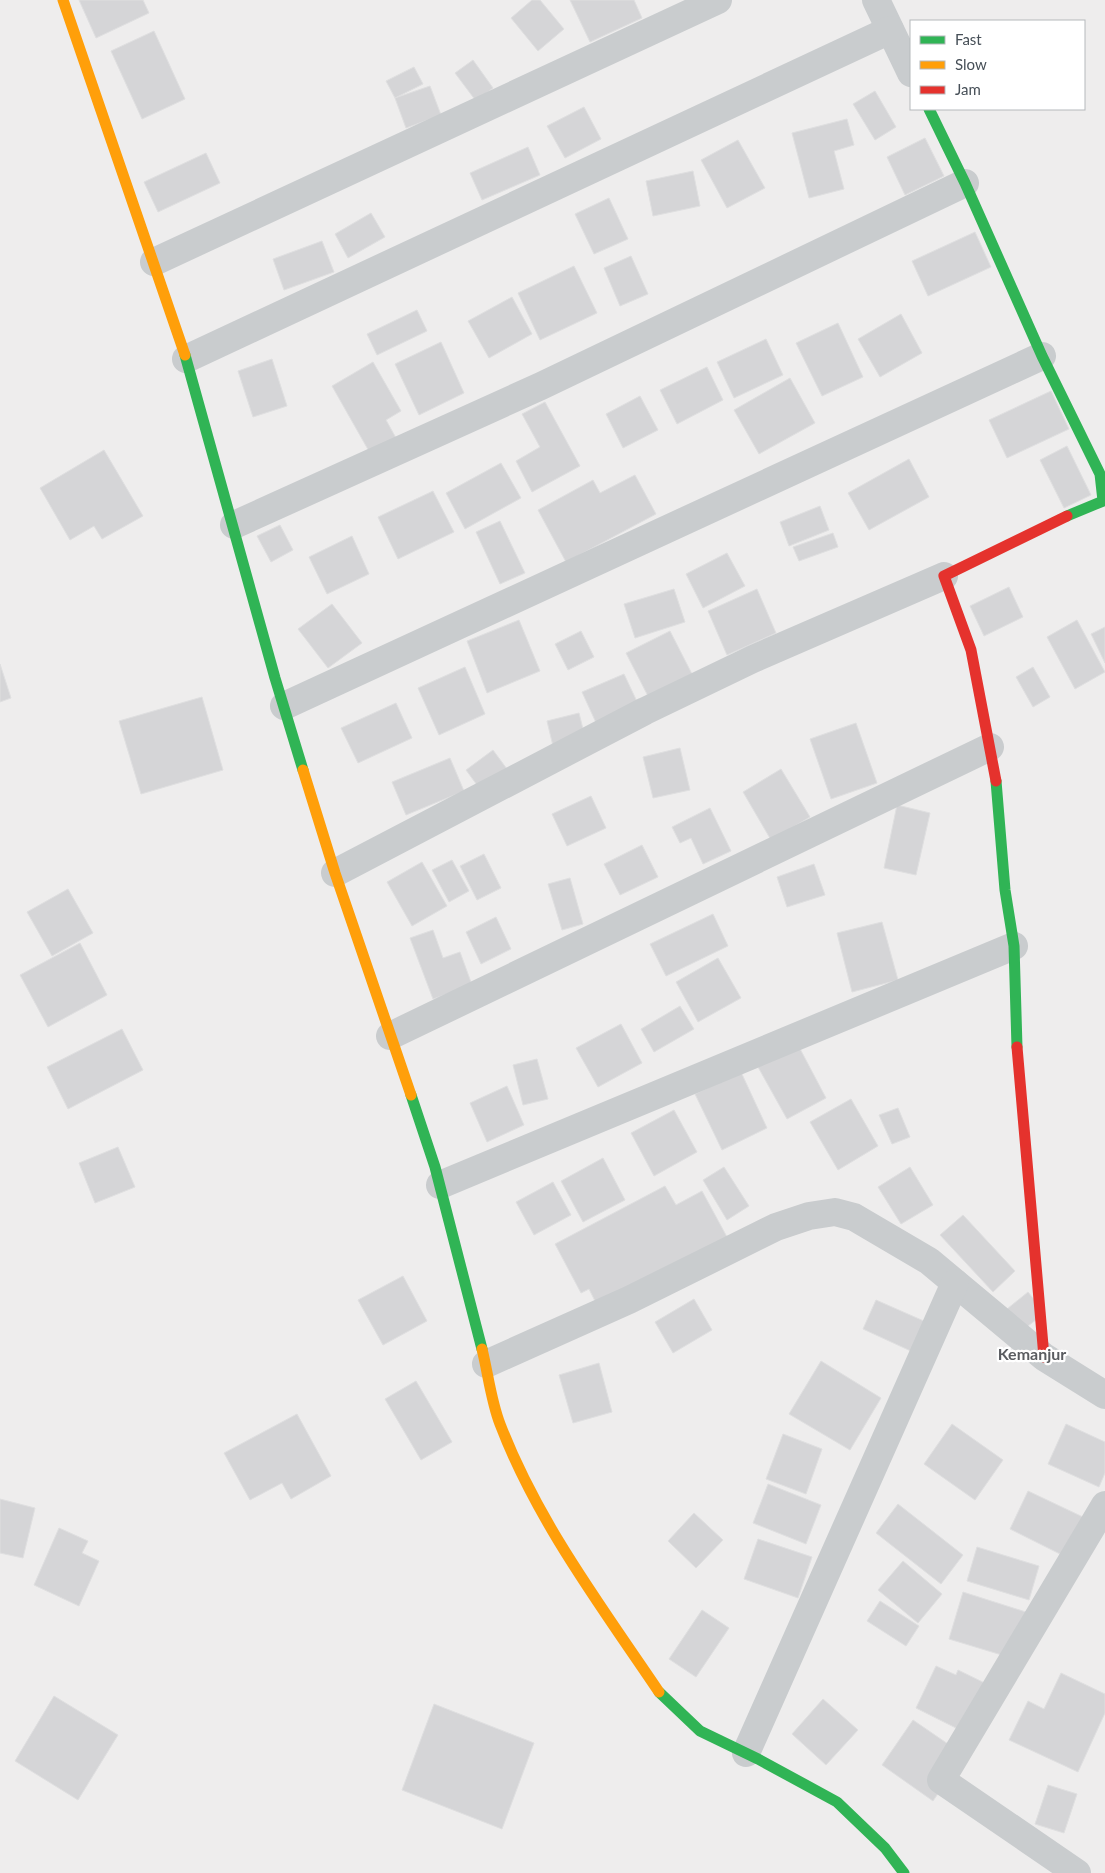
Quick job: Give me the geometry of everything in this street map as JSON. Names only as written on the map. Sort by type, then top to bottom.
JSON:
[{"type":"street","points":[[63,0],[186,359],[284,706],[335,873],[440,1185],[499,1422],[523,1475],[572,1563],[663,1698],[700,1731],[746,1753],[837,1802],[884,1848],[904,1873]]},
{"type":"street","points":[[154,262],[718,0]]},
{"type":"street","points":[[876,0],[910,71]]},
{"type":"street","points":[[186,359],[890,30]]},
{"type":"street","points":[[335,873],[645,711],[753,659],[944,576],[1103,501],[1100,474],[1042,356],[965,183],[928,110]]},
{"type":"street","points":[[234,525],[568,373],[965,183]]},
{"type":"street","points":[[284,706],[1042,356]]},
{"type":"street","points":[[944,576],[971,650],[999,796],[1005,890],[1014,946],[1018,1060],[1044,1358]]},
{"type":"street","points":[[390,1036],[990,747]]},
{"type":"street","points":[[440,1185],[1014,946]]},
{"type":"street","points":[[486,1364],[629,1300],[776,1227],[809,1216],[835,1212],[854,1217],[929,1261],[1044,1358],[1105,1395]]},
{"type":"street","points":[[746,1753],[955,1282]]},
{"type":"street","points":[[1077,1873],[941,1780],[1105,1505]]},
{"type":"building","points":[[79,0],[143,0],[149,13],[96,38]]},
{"type":"building","points":[[532,0],[540,0],[564,29],[538,51],[511,18]]},
{"type":"building","points":[[570,0],[634,0],[642,18],[590,42]]},
{"type":"building","points":[[154,31],[185,99],[142,119],[111,51]]},
{"type":"building","points":[[473,60],[493,88],[476,101],[455,73]]},
{"type":"building","points":[[414,67],[423,84],[395,98],[386,81]]},
{"type":"building","points":[[430,86],[441,115],[406,128],[395,98]]},
{"type":"building","points":[[875,91],[896,127],[875,140],[853,104]]},
{"type":"building","points":[[584,107],[601,139],[565,158],[547,126]]},
{"type":"building","points":[[847,119],[854,145],[834,151],[844,189],[809,198],[792,133]]},
{"type":"building","points":[[925,138],[944,176],[905,195],[887,157]]},
{"type":"building","points":[[738,140],[765,188],[727,208],[701,160]]},
{"type":"building","points":[[528,147],[540,175],[482,200],[470,173]]},
{"type":"building","points":[[206,153],[220,183],[158,212],[144,182]]},
{"type":"building","points":[[693,171],[700,206],[653,216],[646,181]]},
{"type":"building","points":[[609,198],[628,239],[594,254],[575,214]]},
{"type":"building","points":[[371,213],[385,237],[348,258],[335,234]]},
{"type":"building","points":[[975,232],[991,267],[928,296],[912,261]]},
{"type":"building","points":[[322,241],[334,272],[284,290],[273,259]]},
{"type":"building","points":[[631,256],[648,294],[620,306],[604,268]]},
{"type":"building","points":[[574,266],[597,313],[540,340],[518,293]]},
{"type":"building","points":[[512,297],[532,334],[489,358],[468,321]]},
{"type":"building","points":[[417,310],[427,331],[377,355],[367,334]]},
{"type":"building","points":[[901,314],[922,353],[880,377],[858,339]]},
{"type":"building","points":[[838,323],[863,377],[822,396],[796,343]]},
{"type":"building","points":[[766,339],[783,375],[734,398],[717,362]]},
{"type":"building","points":[[441,342],[464,393],[419,415],[395,364]]},
{"type":"building","points":[[272,359],[287,406],[253,417],[238,371]]},
{"type":"building","points":[[373,362],[401,411],[386,420],[396,438],[370,453],[332,386]]},
{"type":"building","points":[[707,367],[723,400],[677,424],[660,390]]},
{"type":"building","points":[[790,378],[815,423],[759,454],[734,410]]},
{"type":"building","points":[[1051,391],[1069,429],[1007,458],[989,420]]},
{"type":"building","points":[[640,396],[658,430],[623,448],[606,414]]},
{"type":"building","points":[[545,402],[580,466],[532,492],[516,461],[540,447],[522,414]]},
{"type":"building","points":[[1067,446],[1091,495],[1064,508],[1040,460]]},
{"type":"building","points":[[104,450],[143,516],[102,539],[94,526],[70,540],[40,488]]},
{"type":"building","points":[[909,459],[929,497],[869,530],[848,493]]},
{"type":"building","points":[[501,463],[521,498],[465,529],[446,493]]},
{"type":"building","points":[[635,475],[656,514],[566,562],[538,510],[593,480],[600,493]]},
{"type":"building","points":[[433,491],[454,532],[398,559],[378,517]]},
{"type":"building","points":[[820,506],[829,530],[789,546],[780,522]]},
{"type":"building","points":[[500,521],[525,573],[500,584],[476,532]]},
{"type":"building","points":[[280,525],[293,550],[271,562],[257,536]]},
{"type":"building","points":[[833,533],[838,547],[799,561],[793,547]]},
{"type":"building","points":[[352,536],[369,574],[327,594],[309,557]]},
{"type":"building","points":[[727,553],[745,586],[703,608],[686,574]]},
{"type":"building","points":[[1009,587],[1023,617],[984,636],[970,606]]},
{"type":"building","points":[[674,589],[685,622],[635,638],[624,604]]},
{"type":"building","points":[[757,589],[776,633],[727,655],[708,611]]},
{"type":"building","points":[[332,604],[362,643],[328,668],[298,629]]},
{"type":"building","points":[[519,620],[540,671],[487,693],[467,641]]},
{"type":"building","points":[[1077,620],[1105,672],[1075,689],[1047,637]]},
{"type":"building","points":[[1105,627],[1105,663],[1091,634]]},
{"type":"building","points":[[581,631],[594,657],[568,670],[555,644]]},
{"type":"building","points":[[670,631],[694,678],[650,700],[626,653]]},
{"type":"building","points":[[0,664],[11,698],[0,702]]},
{"type":"building","points":[[465,667],[485,714],[439,735],[418,688]]},
{"type":"building","points":[[1033,667],[1050,697],[1033,707],[1016,677]]},
{"type":"building","points":[[624,674],[640,708],[598,727],[582,692]]},
{"type":"building","points":[[202,697],[223,770],[141,794],[119,721]]},
{"type":"building","points":[[396,703],[412,738],[358,763],[341,728]]},
{"type":"building","points":[[579,713],[585,737],[553,746],[547,721]]},
{"type":"building","points":[[856,723],[877,783],[831,799],[810,739]]},
{"type":"building","points":[[680,748],[690,790],[653,798],[643,757]]},
{"type":"building","points":[[493,750],[507,769],[480,789],[466,770]]},
{"type":"building","points":[[450,758],[464,791],[406,815],[392,782]]},
{"type":"building","points":[[781,769],[810,817],[771,840],[743,792]]},
{"type":"building","points":[[591,796],[606,828],[567,846],[552,814]]},
{"type":"building","points":[[897,805],[930,813],[916,875],[884,868]]},
{"type":"building","points":[[710,808],[731,851],[703,864],[691,838],[680,843],[672,827]]},
{"type":"building","points":[[642,845],[658,877],[620,895],[604,864]]},
{"type":"building","points":[[484,854],[501,888],[477,900],[460,866]]},
{"type":"building","points":[[452,860],[469,891],[449,902],[432,870]]},
{"type":"building","points":[[422,862],[447,906],[412,926],[387,882]]},
{"type":"building","points":[[814,864],[825,895],[787,907],[777,877]]},
{"type":"building","points":[[570,878],[583,924],[562,930],[548,884]]},
{"type":"building","points":[[68,889],[93,933],[52,956],[27,912]]},
{"type":"building","points":[[713,914],[728,946],[666,976],[650,944]]},
{"type":"building","points":[[496,917],[511,949],[481,964],[466,932]]},
{"type":"building","points":[[882,922],[898,980],[852,992],[837,933]]},
{"type":"building","points":[[433,930],[443,958],[460,952],[472,985],[433,999],[410,938]]},
{"type":"building","points":[[80,943],[107,995],[48,1027],[20,975]]},
{"type":"building","points":[[718,958],[741,998],[698,1022],[676,982]]},
{"type":"building","points":[[680,1006],[694,1029],[654,1052],[641,1029]]},
{"type":"building","points":[[621,1024],[642,1063],[598,1087],[576,1048]]},
{"type":"building","points":[[122,1029],[143,1070],[68,1109],[47,1067]]},
{"type":"building","points":[[798,1045],[826,1098],[787,1119],[758,1067]]},
{"type":"building","points":[[537,1059],[548,1099],[523,1105],[513,1065]]},
{"type":"building","points":[[741,1072],[767,1128],[722,1150],[695,1094]]},
{"type":"building","points":[[507,1086],[524,1125],[487,1142],[470,1103]]},
{"type":"building","points":[[851,1099],[878,1146],[838,1170],[810,1122]]},
{"type":"building","points":[[898,1108],[910,1137],[892,1144],[879,1115]]},
{"type":"building","points":[[674,1110],[697,1152],[654,1176],[631,1133]]},
{"type":"building","points":[[118,1147],[135,1187],[95,1203],[79,1163]]},
{"type":"building","points":[[603,1158],[625,1200],[583,1222],[561,1181]]},
{"type":"building","points":[[724,1167],[749,1206],[727,1220],[703,1180]]},
{"type":"building","points":[[910,1167],[933,1205],[901,1224],[878,1187]]},
{"type":"building","points":[[553,1182],[571,1215],[534,1235],[516,1202]]},
{"type":"building","points":[[665,1186],[676,1205],[702,1191],[727,1237],[597,1305],[589,1289],[581,1293],[555,1244]]},
{"type":"building","points":[[963,1215],[1015,1271],[993,1292],[940,1235]]},
{"type":"building","points":[[403,1276],[427,1321],[383,1345],[358,1300]]},
{"type":"building","points":[[1028,1292],[1045,1313],[1024,1329],[1007,1309]]},
{"type":"building","points":[[694,1299],[712,1330],[673,1353],[655,1322]]},
{"type":"building","points":[[876,1300],[926,1322],[913,1352],[863,1329]]},
{"type":"building","points":[[821,1361],[881,1398],[850,1450],[789,1414]]},
{"type":"building","points":[[599,1363],[612,1412],[573,1423],[559,1375]]},
{"type":"building","points":[[416,1381],[452,1442],[421,1460],[385,1399]]},
{"type":"building","points":[[297,1414],[331,1476],[291,1499],[282,1483],[250,1500],[224,1453]]},
{"type":"building","points":[[952,1424],[1003,1460],[975,1500],[924,1464]]},
{"type":"building","points":[[1066,1424],[1105,1442],[1105,1473],[1099,1487],[1048,1464]]},
{"type":"building","points":[[783,1434],[822,1449],[806,1494],[766,1479]]},
{"type":"building","points":[[768,1484],[821,1505],[806,1544],[753,1523]]},
{"type":"building","points":[[1028,1491],[1085,1518],[1066,1557],[1010,1529]]},
{"type":"building","points":[[0,1499],[35,1508],[23,1558],[0,1553]]},
{"type":"building","points":[[898,1504],[963,1555],[941,1584],[876,1533]]},
{"type":"building","points":[[694,1513],[723,1540],[696,1568],[668,1541]]},
{"type":"building","points":[[59,1528],[88,1541],[82,1553],[99,1561],[79,1606],[34,1585]]},
{"type":"building","points":[[758,1539],[812,1557],[798,1598],[744,1579]]},
{"type":"building","points":[[977,1547],[1039,1566],[1029,1600],[967,1581]]},
{"type":"building","points":[[903,1561],[942,1594],[918,1623],[878,1590]]},
{"type":"building","points":[[963,1592],[1029,1613],[1015,1659],[949,1639]]},
{"type":"building","points":[[880,1601],[919,1626],[906,1646],[867,1621]]},
{"type":"building","points":[[702,1610],[729,1628],[696,1677],[669,1659]]},
{"type":"building","points":[[936,1666],[956,1675],[958,1670],[1001,1691],[978,1739],[916,1708]]},
{"type":"building","points":[[1061,1673],[1105,1694],[1105,1713],[1078,1772],[1009,1740],[1028,1701],[1044,1709]]},
{"type":"building","points":[[54,1696],[118,1735],[78,1800],[15,1761]]},
{"type":"building","points":[[823,1699],[858,1730],[826,1765],[792,1734]]},
{"type":"building","points":[[434,1704],[534,1743],[502,1829],[402,1790]]},
{"type":"building","points":[[913,1720],[964,1755],[933,1801],[882,1765]]},
{"type":"building","points":[[1048,1785],[1077,1794],[1064,1833],[1035,1824]]},
{"type":"traffic: fast","points":[[929,110],[965,183],[1042,356],[1100,474],[1103,501],[1067,516]]},
{"type":"traffic: fast","points":[[185,355],[275,678],[303,770]]},
{"type":"traffic: fast","points":[[996,781],[1005,890],[1014,946],[1017,1047]]},
{"type":"traffic: fast","points":[[411,1095],[435,1167],[482,1349]]},
{"type":"traffic: fast","points":[[659,1692],[700,1731],[758,1759],[837,1802],[885,1848],[904,1873]]},
{"type":"traffic: slow","points":[[63,0],[185,355]]},
{"type":"traffic: slow","points":[[303,770],[335,873],[411,1095]]},
{"type":"traffic: slow","points":[[482,1349],[500,1424],[532,1495],[593,1595],[659,1692]]},
{"type":"traffic: jam","points":[[996,781],[971,650],[944,576],[1067,516]]},
{"type":"traffic: jam","points":[[1017,1047],[1044,1357]]},
{"type":"district","name":"Kemanjur","points":[[1032,1354]]}]
